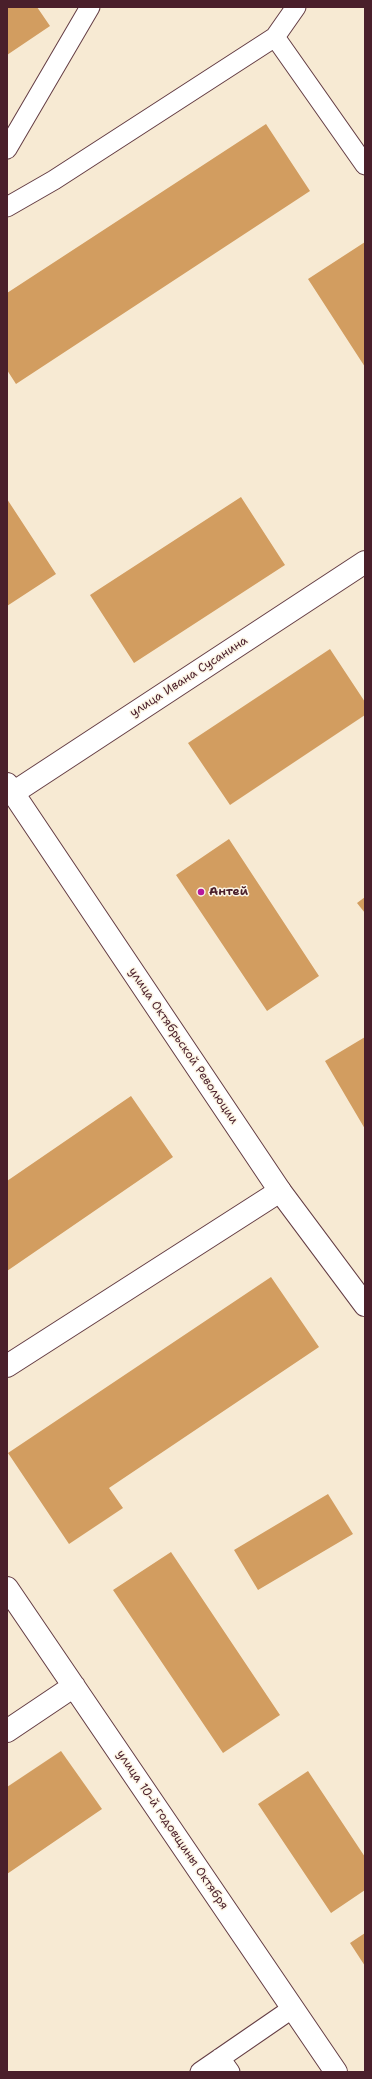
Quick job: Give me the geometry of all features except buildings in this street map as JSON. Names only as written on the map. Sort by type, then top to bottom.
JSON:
[{"type":"street","name":"улица Ивана Сусанина","points":[[10,788],[365,562]]},
{"type":"street","name":"улица Октябрьской Революции","points":[[10,788],[280,1191],[365,1304]]},
{"type":"street","points":[[7,1366],[280,1191]]},
{"type":"street","name":"улица 10-й годовщины Октября","points":[[7,1588],[336,2072]]},
{"type":"street","points":[[7,1731],[74,1686]]},
{"type":"lane","points":[[8,146],[90,7]]},
{"type":"lane","points":[[7,207],[54,180],[275,37],[296,7]]},
{"type":"lane","points":[[275,37],[365,165]]},
{"type":"lane","points":[[200,2072],[225,2065],[293,2008]]},
{"type":"place","name":"Антей","points":[[201,892]]}]
